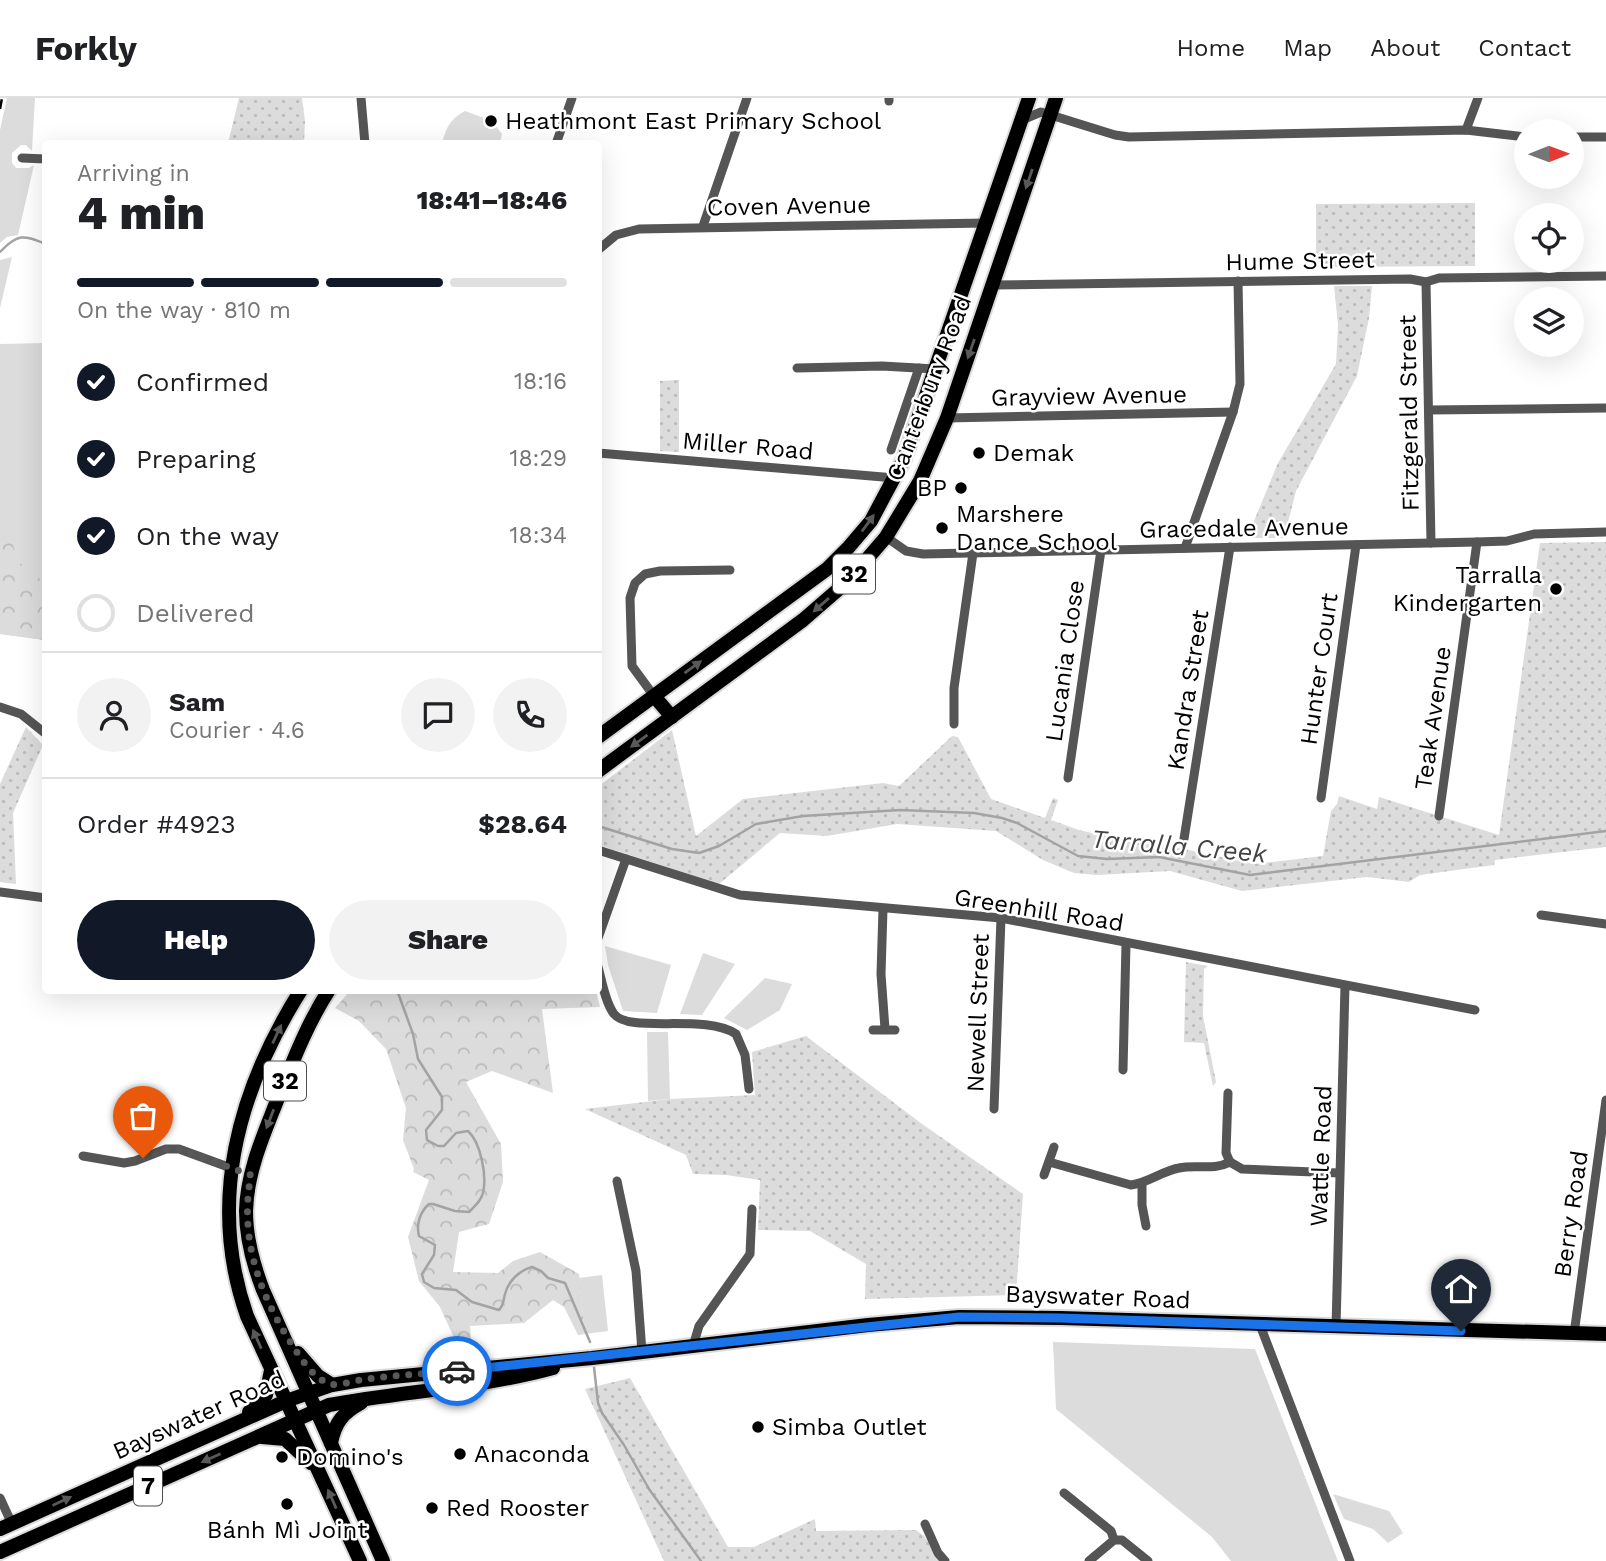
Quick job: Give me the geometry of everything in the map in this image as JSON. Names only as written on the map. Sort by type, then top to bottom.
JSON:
[{"type":"main road","name":"Canterbury Road","points":[[602,734],[827,569],[871,522],[895,478],[919,415],[1032,98]]},
{"type":"main road","name":"Canterbury Road","points":[[602,768],[803,620],[848,581],[886,537],[920,481],[947,418],[993,285],[1046,113],[1056,98]]},
{"type":"main road","points":[[969,274],[993,285]]},
{"type":"main road","points":[[919,415],[947,418]]},
{"type":"main road","points":[[654,696],[672,717]]},
{"type":"main road","name":"32","points":[[298,994],[253,1088],[239,1128],[231,1168],[228,1216],[234,1272],[247,1316],[360,1561]]},
{"type":"main road","name":"32","points":[[326,994],[295,1055],[251,1175],[246,1208],[249,1247],[263,1290],[383,1561]]},
{"type":"main road","points":[[231,1168],[251,1175]]},
{"type":"main road","name":"Bayswater Road","points":[[0,1552],[329,1405],[592,1358],[959,1317],[1606,1334]]},
{"type":"main road","points":[[278,1323],[309,1368],[332,1385]]},
{"type":"main road","points":[[218,1430],[263,1401],[270,1384],[271,1370]]},
{"type":"main road","name":"Bayswater Road","points":[[6,1527],[218,1430],[332,1385],[377,1378],[511,1374]]},
{"type":"main road","points":[[331,1444],[335,1424],[342,1416],[361,1403],[379,1396]]},
{"type":"main road","points":[[255,1438],[285,1438],[320,1472]]},
{"type":"main road","points":[[6,1527],[20,1543]]},
{"type":"street","points":[[361,98],[365,140]]},
{"type":"street","points":[[557,140],[572,98]]},
{"type":"street","points":[[703,226],[747,98]]},
{"type":"street","points":[[1032,98],[1046,113],[1129,137],[1466,130],[1514,136]]},
{"type":"street","points":[[1466,130],[1478,98]]},
{"type":"street","points":[[1022,120],[1046,113]]},
{"type":"street","points":[[1584,137],[1606,137]]},
{"type":"street","points":[[22,158],[42,159]]},
{"type":"street","name":"Coven Avenue","points":[[602,247],[616,235],[639,229],[986,223]]},
{"type":"street","name":"Hume Street","points":[[993,285],[1410,279],[1426,282],[1439,278],[1606,276]]},
{"type":"street","points":[[1185,548],[1233,412],[1240,384],[1238,281]]},
{"type":"street","name":"Fitzgerald Street","points":[[1426,282],[1431,543]]},
{"type":"street","points":[[797,368],[935,369]]},
{"type":"street","points":[[891,450],[919,368]]},
{"type":"street","points":[[1429,410],[1606,408]]},
{"type":"street","name":"Grayview Avenue","points":[[947,418],[1233,412]]},
{"type":"street","name":"Miller Road","points":[[602,453],[895,478]]},
{"type":"street","name":"Gracedale Avenue","points":[[886,537],[906,551],[914,553],[1477,542],[1507,541],[1534,534],[1606,533]]},
{"type":"street","name":"Teak Avenue","points":[[1439,817],[1477,542]]},
{"type":"street","name":"Hunter Court","points":[[1321,798],[1356,545]]},
{"type":"street","name":"Kandra Street","points":[[1184,839],[1230,547]]},
{"type":"street","name":"Lucania Close","points":[[1068,778],[1101,550]]},
{"type":"street","points":[[954,724],[954,688],[974,552]]},
{"type":"street","points":[[654,696],[631,660],[630,598],[635,583],[645,574],[660,571],[730,569]]},
{"type":"street","points":[[0,707],[21,713],[42,730]]},
{"type":"street","name":"Greenhill Road","points":[[602,851],[740,895],[1001,918],[1475,1010]]},
{"type":"street","points":[[602,927],[626,859]]},
{"type":"street","points":[[0,892],[42,897]]},
{"type":"street","points":[[873,1030],[890,1029],[881,974],[883,909]]},
{"type":"street","points":[[1541,915],[1606,925]]},
{"type":"street","name":"Newell Street","points":[[994,1109],[1001,918]]},
{"type":"street","points":[[1123,1070],[1126,944]]},
{"type":"street","points":[[602,980],[612,1011],[621,1019],[637,1023],[713,1024],[736,1034],[745,1055],[748,1089]]},
{"type":"street","name":"Wattle Road","points":[[1336,1327],[1345,986]]},
{"type":"street","points":[[1228,1093],[1226,1153],[1230,1162],[1242,1169],[1339,1173]]},
{"type":"street","name":"Berry Road","points":[[1574,1334],[1606,1100]]},
{"type":"street","points":[[1045,1175],[1054,1147]]},
{"type":"street","points":[[83,1156],[124,1163],[166,1149],[179,1149],[231,1168]]},
{"type":"street","points":[[1049,1162],[1131,1185],[1142,1184],[1180,1167],[1215,1168],[1230,1162]]},
{"type":"street","points":[[617,1181],[636,1271],[642,1352]]},
{"type":"street","points":[[1142,1184],[1146,1226]]},
{"type":"street","points":[[693,1346],[699,1326],[750,1254],[752,1209]]},
{"type":"street","points":[[1260,1325],[1350,1561]]},
{"type":"street","points":[[1064,1493],[1111,1531],[1114,1540]]},
{"type":"street","points":[[0,1499],[6,1527]]},
{"type":"street","points":[[925,1524],[938,1553],[945,1561]]},
{"type":"street","points":[[1089,1561],[1114,1540],[1122,1540],[1148,1561]]},
{"type":"green space","points":[[7,98],[35,98],[32,151],[26,145],[21,145],[12,153],[12,163],[16,168],[29,168],[34,165],[18,235],[7,237],[0,243],[0,130]]},
{"type":"green space","points":[[239,98],[302,98],[304,140],[229,140]]},
{"type":"green space","points":[[465,111],[492,121],[502,134],[501,140],[443,140],[449,124]]},
{"type":"green space","points":[[1475,203],[1475,266],[1316,267],[1316,204]]},
{"type":"green space","points":[[12,257],[0,308],[0,260]]},
{"type":"green space","points":[[1334,286],[1372,286],[1369,318],[1357,376],[1296,491],[1284,538],[1247,538],[1278,463],[1336,364],[1338,325]]},
{"type":"green space","points":[[42,343],[42,640],[0,634],[0,344]]},
{"type":"green space","points":[[679,380],[679,452],[660,451],[660,381]]},
{"type":"green space","points":[[0,510],[19,562],[42,581],[42,640],[0,634]]},
{"type":"green space","points":[[1606,542],[1606,847],[1495,860],[1494,865],[1420,875],[1409,882],[1367,877],[1242,891],[1170,871],[1097,875],[1074,873],[1043,860],[996,831],[897,824],[827,836],[780,833],[719,884],[602,846],[602,784],[672,730],[696,836],[743,799],[883,783],[899,786],[952,736],[958,737],[991,799],[1045,818],[1053,798],[1058,800],[1051,820],[1079,830],[1130,842],[1170,846],[1254,864],[1323,856],[1331,811],[1339,796],[1377,809],[1379,797],[1499,835],[1540,543]]},
{"type":"green space","points":[[26,727],[42,747],[13,813],[16,884],[0,882],[0,784]]},
{"type":"green space","points":[[605,946],[671,965],[657,1013],[623,1011],[608,965]]},
{"type":"green space","points":[[703,953],[735,964],[702,1015],[680,1014]]},
{"type":"green space","points":[[1186,962],[1208,966],[1204,969],[1203,1016],[1216,1082],[1213,1086],[1204,1043],[1184,1042]]},
{"type":"green space","points":[[765,978],[792,984],[780,1010],[747,1030],[724,1018]]},
{"type":"green space","points":[[347,994],[597,994],[600,1007],[542,1009],[553,1093],[492,1071],[466,1082],[501,1144],[503,1182],[489,1224],[459,1232],[453,1272],[498,1273],[513,1261],[540,1252],[579,1274],[585,1334],[578,1335],[564,1307],[553,1300],[524,1323],[470,1326],[472,1349],[460,1351],[440,1307],[419,1281],[408,1237],[429,1180],[413,1172],[403,1140],[406,1108],[386,1049],[359,1021],[335,1008]]},
{"type":"green space","points":[[647,1032],[668,1032],[670,1099],[648,1101]]},
{"type":"green space","points":[[806,1036],[922,1124],[1023,1194],[1016,1295],[865,1299],[866,1264],[810,1231],[758,1230],[760,1180],[693,1174],[686,1155],[585,1109],[670,1099],[755,1095],[752,1052]]},
{"type":"green space","points":[[602,1275],[608,1331],[585,1334],[579,1278]]},
{"type":"green space","points":[[1053,1342],[1255,1349],[1338,1561],[1231,1561],[1212,1537],[1056,1409]]},
{"type":"green space","points":[[630,1378],[728,1547],[754,1547],[815,1519],[816,1531],[916,1530],[924,1536],[941,1561],[664,1561],[585,1389]]},
{"type":"green space","points":[[1333,1494],[1389,1511],[1403,1533],[1388,1543],[1373,1529],[1344,1519]]},
{"type":"waterway","points":[[0,252],[16,239],[26,238],[42,243]]},
{"type":"waterway","name":"Tarralla Creek","points":[[602,827],[672,849],[699,853],[719,846],[756,824],[803,816],[900,810],[974,813],[1017,823],[1078,856],[1107,859],[1159,857],[1250,875],[1606,831]]},
{"type":"waterway","points":[[398,994],[413,1034],[418,1059],[442,1097],[442,1110],[426,1130],[427,1140],[444,1146],[456,1133],[468,1131],[480,1151],[483,1169],[482,1196],[469,1212],[429,1204],[421,1214],[418,1223],[419,1236],[435,1245],[434,1255],[422,1274],[424,1282],[434,1288],[456,1290],[472,1302],[499,1310],[512,1281],[519,1273],[532,1267],[548,1278],[565,1283],[590,1342]]},
{"type":"waterway","points":[[594,1367],[598,1403],[602,1413],[649,1489],[701,1561]]},
{"type":"railway","points":[[0,109],[2,98]]},
{"type":"way so far","points":[[143,1158],[166,1149],[179,1149],[251,1175],[246,1208],[248,1240],[255,1270],[278,1323],[317,1377],[332,1385],[457,1371]]},
{"type":"place","name":"Heathmont East Primary School","points":[[491,121]]},
{"type":"place","name":"Demak","points":[[979,453]]},
{"type":"place","name":"BP","points":[[961,488]]},
{"type":"place","name":"Marshere Dance School","points":[[942,528]]},
{"type":"place","name":"Tarralla Kindergarten","points":[[1556,589]]},
{"type":"place","name":"Simba Outlet","points":[[758,1427]]},
{"type":"place","name":"Anaconda","points":[[460,1454]]},
{"type":"place","name":"Domino's","points":[[282,1457]]},
{"type":"place","name":"Bánh Mì Joint","points":[[287,1504]]},
{"type":"place","name":"Red Rooster","points":[[432,1508]]},
{"type":"route","points":[[457,1371],[959,1317],[1461,1331]]}]
